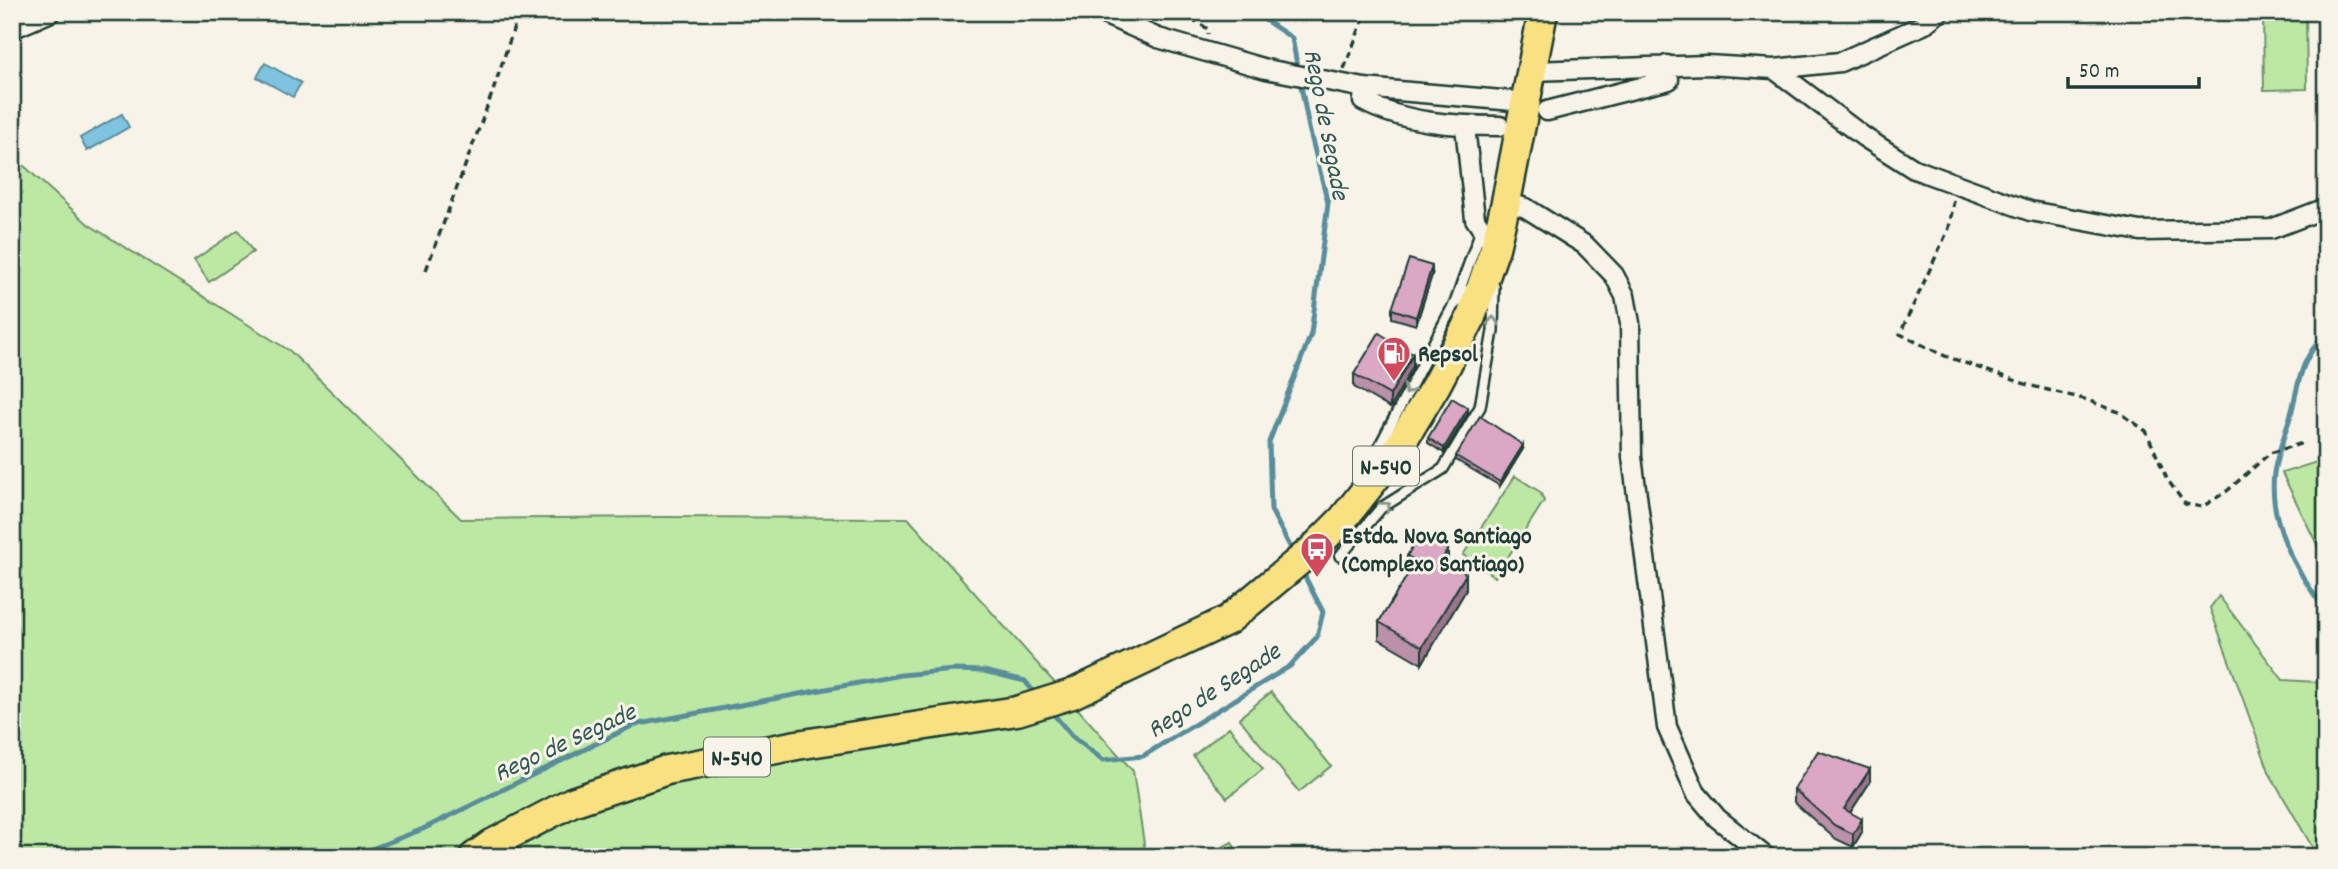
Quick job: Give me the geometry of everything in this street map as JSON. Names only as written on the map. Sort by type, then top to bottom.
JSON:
[{"type":"highway","name":"N-540","points":[[474,857],[492,844],[572,803],[667,770],[797,745],[1017,711],[1072,694],[1228,620],[1312,550],[1343,519],[1395,453],[1436,386],[1470,320],[1487,250],[1506,202],[1536,106],[1532,71],[1543,12]]},
{"type":"street","points":[[12,29],[51,12]]},
{"type":"street","points":[[1100,12],[1158,38],[1266,69],[1364,88],[1536,106],[1669,80],[1667,65]]},
{"type":"street","points":[[1532,71],[1667,65],[1774,69],[1840,62],[1923,25],[1939,12]]},
{"type":"street","points":[[1774,69],[1864,137],[1914,169],[2030,211],[2140,231],[2271,229],[2326,208]]},
{"type":"street","points":[[1364,88],[1363,102],[1384,113],[1465,126],[1500,126]]},
{"type":"street","points":[[1465,126],[1475,219],[1487,250]]},
{"type":"street","points":[[1506,202],[1526,208],[1585,245],[1614,275],[1625,296],[1630,323],[1632,457],[1667,727],[1696,793],[1717,818],[1766,857]]},
{"type":"lane","points":[[1343,519],[1389,425],[1453,306],[1487,250]]},
{"type":"lane","points":[[1453,306],[1487,250]]},
{"type":"lane","points":[[1340,556],[1381,508],[1443,469],[1480,407],[1493,331],[1487,250]]},
{"type":"path","points":[[426,270],[493,91],[519,12]]},
{"type":"path","points":[[1181,12],[1208,29],[1209,53]]},
{"type":"path","points":[[1339,83],[1366,12]]},
{"type":"path","points":[[1958,185],[1949,228],[1900,334],[1945,356],[2028,385],[2084,399],[2119,412],[2146,431],[2168,479],[2185,505],[2202,507],[2227,491],[2270,453],[2303,443]]},
{"type":"green space","points":[[2263,12],[2306,12],[2307,89],[2264,90]]},
{"type":"green space","points":[[12,155],[88,224],[290,351],[461,519],[908,518],[1133,771],[1146,857],[12,857]]},
{"type":"green space","points":[[238,230],[253,252],[209,282],[194,260]]},
{"type":"green space","points":[[2326,459],[2326,563],[2282,473]]},
{"type":"green space","points":[[1515,476],[1540,492],[1544,501],[1495,577],[1463,555]]},
{"type":"green space","points":[[2219,596],[2283,680],[2316,682],[2326,693],[2326,857],[2318,857],[2270,774],[2210,608]]},
{"type":"green space","points":[[1271,692],[1331,766],[1299,792],[1239,718]]},
{"type":"green space","points":[[1229,727],[1263,769],[1227,798],[1193,756]]},
{"type":"green space","points":[[1232,842],[1239,857],[1204,857]]},
{"type":"water","points":[[265,63],[301,83],[293,97],[257,77]]},
{"type":"water","points":[[122,114],[129,127],[87,151],[80,138]]},
{"type":"building","points":[[1409,259],[1432,266],[1416,317],[1392,309]]},
{"type":"building","points":[[1379,333],[1413,354],[1390,395],[1354,374]]},
{"type":"building","points":[[1452,398],[1468,408],[1444,448],[1428,438]]},
{"type":"building","points":[[1480,416],[1523,445],[1500,482],[1456,456]]},
{"type":"building","points":[[1420,533],[1448,549],[1442,559],[1466,574],[1422,647],[1379,622],[1416,561],[1407,556]]},
{"type":"building","points":[[1818,751],[1870,769],[1844,809],[1862,819],[1853,834],[1834,825],[1794,789]]},
{"type":"waterway","name":"Rego de Segade","points":[[1253,12],[1292,38],[1309,128],[1328,203],[1311,334],[1269,442],[1271,510],[1294,554]]},
{"type":"waterway","points":[[2326,335],[2312,350],[2300,377],[2275,465],[2273,492],[2280,529],[2295,564],[2326,611]]},
{"type":"waterway","name":"Rego de Segade","points":[[1050,710],[1072,736],[1103,760],[1143,756],[1290,666],[1317,637],[1323,612],[1301,569]]},
{"type":"waterway","name":"Rego de Segade","points":[[351,857],[423,829],[634,725],[901,675],[954,670],[984,671],[1025,681],[1036,695]]},
{"type":"place","name":"Repsol","points":[[1394,383]]},
{"type":"place","name":"Estda. Nova Santiago (Complexo Santiago)","points":[[1317,579]]}]
